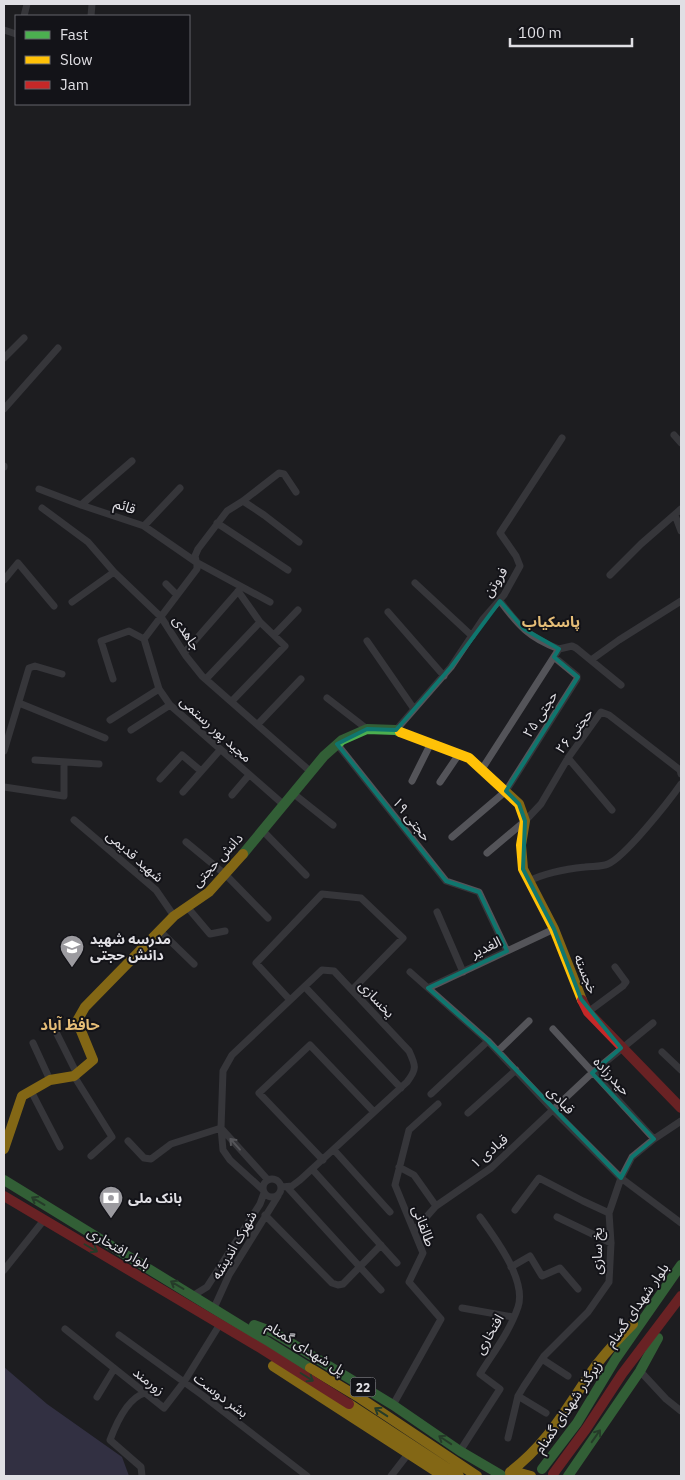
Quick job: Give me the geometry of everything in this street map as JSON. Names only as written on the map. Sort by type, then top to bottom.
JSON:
[{"type":"main road","name":"دانش حجتی","points":[[76,1075],[93,1060],[77,1021],[85,1007],[174,916],[209,892],[226,875],[324,756],[342,740],[367,729],[396,730],[469,758],[519,804],[525,821]]},
{"type":"main road","name":"خجسته","points":[[525,821],[522,845],[523,869],[554,929],[581,999],[588,1012],[681,1108]]},
{"type":"main road","points":[[4,1149],[22,1096],[50,1080],[76,1075]]},
{"type":"main road","name":"بلوار افتخاری","points":[[4,1180],[216,1309]]},
{"type":"main road","name":"بلوار افتخاری","points":[[4,1196],[220,1324]]},
{"type":"main road","name":"بلوار شهدای گمنام","points":[[615,1360],[681,1265]]},
{"type":"main road","name":"بلوار شهدای گمنام","points":[[622,1374],[681,1296]]},
{"type":"main road","points":[[503,1475],[524,1464],[541,1444],[608,1350],[659,1297]]},
{"type":"main road","points":[[568,1476],[640,1371],[674,1307]]},
{"type":"main road","name":"22","points":[[216,1309],[273,1332],[406,1413],[460,1451],[503,1475],[530,1475]]},
{"type":"main road","name":"پل شهدای گمنام","points":[[216,1309],[368,1403],[477,1476]]},
{"type":"main road","name":"22","points":[[220,1324],[235,1341],[442,1476]]},
{"type":"main road","name":"پل شهدای گمنام","points":[[220,1324],[354,1407],[459,1476]]},
{"type":"main road","name":"زیرگذر شهدای گمنام","points":[[542,1469],[577,1423],[615,1360]]},
{"type":"main road","name":"زیرگذر شهدای گمنام","points":[[552,1474],[586,1429],[622,1374]]},
{"type":"main road","points":[[384,1438],[393,1439],[404,1432],[408,1421],[406,1413]]},
{"type":"main road","points":[[442,1476],[452,1475],[461,1468],[463,1462],[460,1451]]},
{"type":"street","points":[[4,358],[24,338]]},
{"type":"street","points":[[4,408],[58,348]]},
{"type":"street","points":[[674,435],[681,443]]},
{"type":"street","name":"فروتن","points":[[396,730],[444,676],[482,619],[504,595],[520,566],[516,556],[500,533],[562,438]]},
{"type":"street","points":[[81,505],[132,461]]},
{"type":"street","points":[[113,679],[101,641],[129,631],[144,639],[197,570],[195,556],[198,549],[227,511],[282,473],[296,492]]},
{"type":"street","points":[[144,526],[180,488]]},
{"type":"street","name":"قائم","points":[[39,489],[144,526],[196,562],[240,589],[270,602]]},
{"type":"street","points":[[243,501],[299,542]]},
{"type":"street","name":"جاهدی","points":[[42,508],[88,542],[114,572],[161,617],[184,653],[206,679],[311,772]]},
{"type":"street","points":[[610,575],[641,544],[681,509]]},
{"type":"street","points":[[675,515],[681,531]]},
{"type":"street","points":[[217,523],[288,570]]},
{"type":"street","points":[[4,580],[18,563],[54,606]]},
{"type":"street","points":[[72,602],[114,572]]},
{"type":"street","points":[[166,584],[177,595]]},
{"type":"street","points":[[415,584],[472,636]]},
{"type":"street","points":[[184,653],[240,589],[260,622],[285,646],[232,702]]},
{"type":"street","points":[[500,600],[524,629],[540,642],[559,649],[572,646],[576,648],[621,684]]},
{"type":"street","points":[[590,660],[681,601]]},
{"type":"street","points":[[274,635],[298,610]]},
{"type":"street","points":[[388,612],[444,676]]},
{"type":"street","points":[[206,679],[260,622]]},
{"type":"street","name":"مجید پور رستمی","points":[[144,639],[159,689],[170,705],[284,805]]},
{"type":"street","points":[[367,641],[414,709]]},
{"type":"street","points":[[482,769],[559,649]]},
{"type":"street","name":"حجتی ۲۵","points":[[506,791],[578,677],[554,657]]},
{"type":"street","points":[[4,751],[29,668],[31,666],[62,674]]},
{"type":"street","points":[[258,724],[301,679]]},
{"type":"street","points":[[110,720],[159,689]]},
{"type":"street","points":[[327,698],[367,729]]},
{"type":"street","points":[[18,703],[105,738]]},
{"type":"street","points":[[131,730],[170,705]]},
{"type":"street","name":"حجتی ۲۶","points":[[487,853],[525,821],[541,804],[568,758],[601,712],[609,715],[673,764],[680,770],[681,774]]},
{"type":"street","points":[[412,781],[431,743]]},
{"type":"street","name":"حجتی ۱۹","points":[[337,744],[446,881],[479,892],[507,951]]},
{"type":"street","points":[[183,792],[220,750]]},
{"type":"street","points":[[440,782],[459,754]]},
{"type":"street","points":[[160,779],[182,755],[201,771]]},
{"type":"street","points":[[568,758],[612,810]]},
{"type":"street","points":[[35,760],[99,764]]},
{"type":"street","points":[[4,787],[64,796],[64,762]]},
{"type":"street","points":[[232,795],[249,775]]},
{"type":"street","points":[[529,881],[542,874],[608,864],[624,853],[670,800],[681,784]]},
{"type":"street","points":[[452,837],[506,791]]},
{"type":"street","points":[[294,794],[333,825]]},
{"type":"street","name":"شهید قدیمی","points":[[74,820],[156,890],[174,916]]},
{"type":"street","points":[[262,831],[306,875]]},
{"type":"street","points":[[186,842],[226,875],[268,918]]},
{"type":"street","points":[[290,1000],[256,963],[322,894],[361,898],[403,938],[352,990]]},
{"type":"street","points":[[188,908],[210,934],[225,931]]},
{"type":"street","points":[[436,912],[463,972]]},
{"type":"street","name":"الغدیر","points":[[428,988],[554,929]]},
{"type":"street","points":[[160,931],[194,964]]},
{"type":"street","points":[[588,1012],[626,982],[615,967]]},
{"type":"street","name":"یخسازی","points":[[263,1192],[230,1160],[223,1150],[221,1128],[222,1071],[232,1055],[322,970],[334,971],[409,1051],[415,1064],[415,1072],[402,1088],[323,1160],[296,1183],[284,1187]]},
{"type":"street","name":"قبادی","points":[[410,972],[488,1041],[621,1178],[681,1223]]},
{"type":"street","points":[[304,987],[402,1088]]},
{"type":"street","points":[[498,1051],[529,1021]]},
{"type":"street","name":"قبادی ۱","points":[[414,1231],[436,1206],[491,1168],[592,1073],[653,1023]]},
{"type":"street","points":[[54,1028],[76,1075],[112,1137],[91,1156]]},
{"type":"street","name":"حیدرزاده","points":[[553,1029],[654,1139]]},
{"type":"street","points":[[431,1094],[488,1041]]},
{"type":"street","points":[[33,1043],[50,1080]]},
{"type":"street","points":[[323,1160],[259,1093],[310,1045],[374,1112]]},
{"type":"street","points":[[662,1052],[681,1070]]},
{"type":"street","points":[[468,1113],[516,1070]]},
{"type":"street","points":[[31,1091],[60,1147]]},
{"type":"street","name":"طالقانی","points":[[393,1405],[441,1319],[409,1282],[423,1253],[395,1185],[409,1130],[438,1104]]},
{"type":"street","name":"یخ سازی","points":[[508,1438],[518,1396],[542,1359],[588,1312],[609,1282],[611,1243],[609,1212],[621,1178],[632,1157],[681,1121]]},
{"type":"street","points":[[128,1141],[144,1158],[151,1159],[170,1144],[221,1128],[268,1180]]},
{"type":"street","points":[[334,1150],[390,1212]]},
{"type":"street","points":[[399,1167],[414,1175],[436,1206]]},
{"type":"street","points":[[312,1169],[397,1263]]},
{"type":"street","points":[[516,1210],[539,1178],[609,1212]]},
{"type":"street","points":[[284,1187],[278,1196],[272,1198],[263,1192],[264,1184],[268,1180],[276,1180],[284,1187],[381,1290]]},
{"type":"street","name":"شهرک اندیشه","points":[[194,1296],[207,1287],[260,1204],[263,1192]]},
{"type":"street","name":"شهرک اندیشه","points":[[216,1309],[229,1275],[278,1196]]},
{"type":"street","points":[[265,1215],[332,1283],[338,1285],[343,1284],[381,1245]]},
{"type":"street","points":[[557,1216],[611,1243]]},
{"type":"street","name":"افتخاری","points":[[460,1451],[500,1389],[480,1374],[505,1334],[519,1305],[517,1282],[511,1267],[502,1247],[480,1217]]},
{"type":"street","points":[[4,1270],[44,1220]]},
{"type":"street","points":[[239,1236],[249,1242]]},
{"type":"street","points":[[511,1267],[530,1256],[542,1276],[560,1268],[578,1290]]},
{"type":"street","points":[[462,1308],[513,1317]]},
{"type":"street","name":"زورمند","points":[[65,1329],[164,1408],[184,1382],[220,1324]]},
{"type":"street","name":"بشر دوست","points":[[119,1335],[307,1476]]},
{"type":"street","points":[[542,1359],[568,1376]]},
{"type":"street","points":[[97,1397],[114,1369]]},
{"type":"street","points":[[640,1371],[666,1399],[681,1410]]},
{"type":"street","points":[[142,1476],[141,1467],[110,1440],[122,1414],[136,1397],[145,1393]]},
{"type":"street","points":[[518,1396],[546,1414]]},
{"type":"street","points":[[391,1476],[408,1454]]},
{"type":"highlighted area","points":[[500,601],[524,629],[559,649],[554,657],[578,677],[506,791],[519,804],[525,821],[523,869],[554,929],[581,999],[621,1048],[592,1073],[654,1139],[632,1157],[621,1178],[488,1041],[428,988],[507,951],[479,892],[446,881],[337,744],[367,729],[396,730],[451,667]]},
{"type":"shaded area","points":[[4,1367],[47,1404],[122,1457],[129,1476],[4,1476]]},
{"type":"traffic: fast","points":[[243,854],[324,756],[342,740],[367,729],[396,730],[400,732]]},
{"type":"traffic: fast","points":[[4,1180],[310,1368]]},
{"type":"traffic: fast","points":[[542,1469],[577,1423],[615,1360],[681,1265]]},
{"type":"traffic: fast","points":[[254,1325],[273,1332],[393,1405],[460,1451],[501,1475]]},
{"type":"traffic: fast","points":[[568,1476],[640,1371],[658,1338]]},
{"type":"traffic: slow","points":[[400,732],[469,758],[519,804],[525,821],[521,845],[523,869],[554,929],[582,1000]]},
{"type":"traffic: slow","points":[[4,1149],[22,1096],[50,1080],[74,1076],[93,1060],[77,1021],[85,1007],[174,916],[209,892],[243,854]]},
{"type":"traffic: slow","points":[[510,1472],[537,1448],[548,1435],[597,1364],[633,1324]]},
{"type":"traffic: slow","points":[[273,1366],[443,1476]]},
{"type":"traffic: slow","points":[[310,1368],[360,1398],[477,1476]]},
{"type":"traffic: slow","points":[[349,1404],[459,1476]]},
{"type":"traffic: slow","points":[[510,1473],[531,1476]]},
{"type":"traffic: jam","points":[[582,1000],[588,1012],[681,1108]]},
{"type":"traffic: jam","points":[[4,1196],[262,1349],[349,1404]]},
{"type":"traffic: jam","points":[[553,1474],[586,1429],[622,1374],[681,1296]]},
{"type":"place","name":"مدرسه شهید دانش حجتی","points":[[72,968]]},
{"type":"place","name":"بانک ملی","points":[[111,1219]]},
{"type":"district","name":"پاسکیاب","points":[[551,621]]},
{"type":"district","name":"حافظ آباد","points":[[70,1024]]}]
